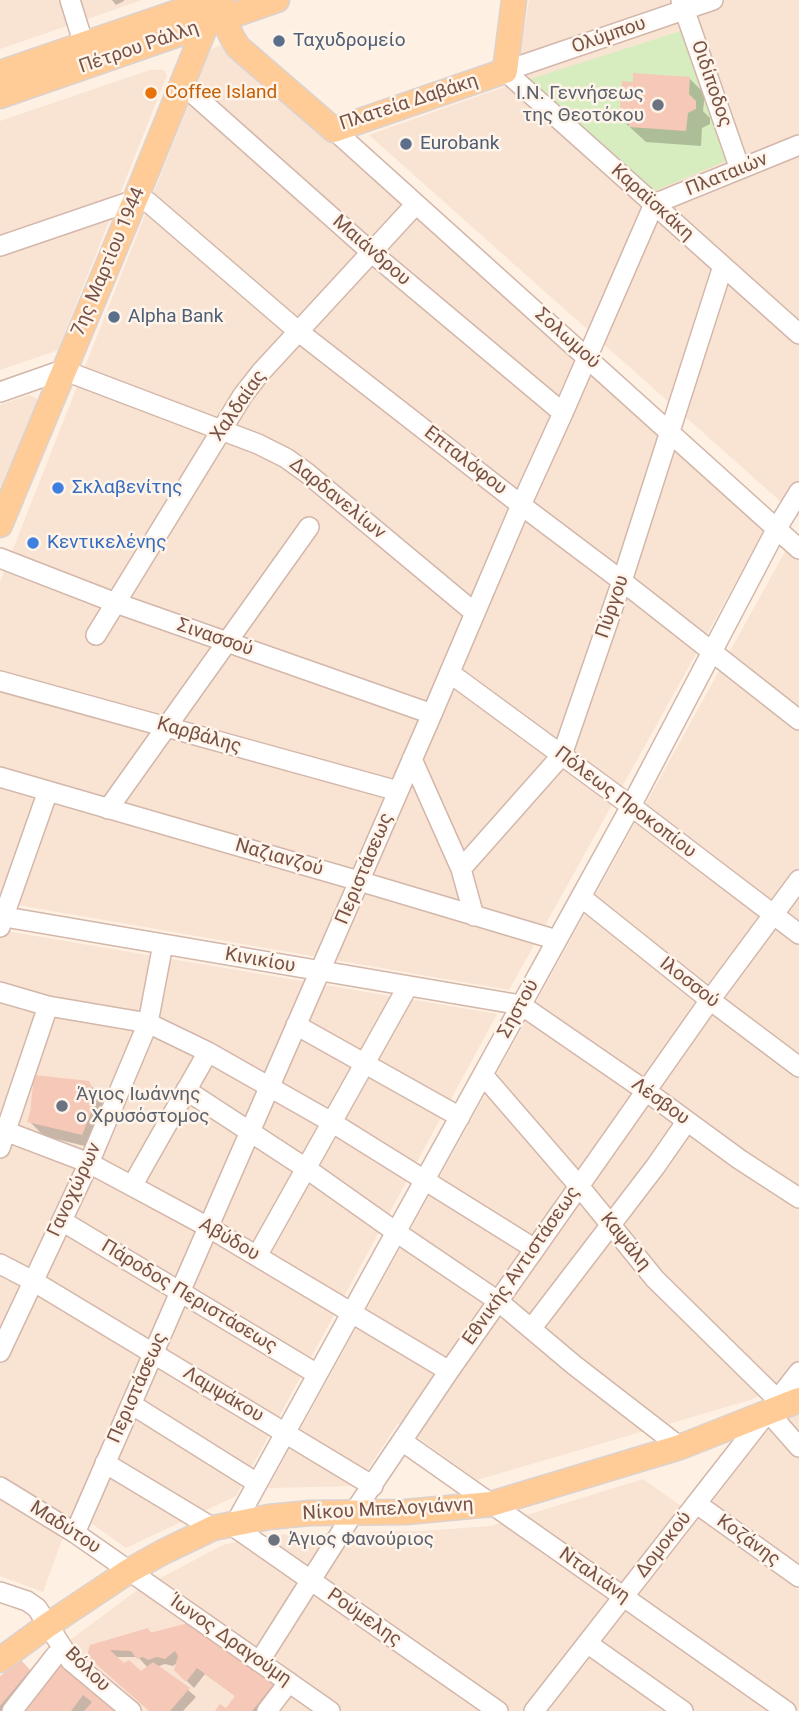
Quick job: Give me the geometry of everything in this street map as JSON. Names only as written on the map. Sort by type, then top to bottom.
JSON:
[{"type":"main road","name":"Πέτρου Ράλλη","points":[[0,74],[84,45],[216,9],[277,0]]},
{"type":"main road","points":[[505,71],[514,0]]},
{"type":"main road","name":"Πέτρου Ράλλη","points":[[0,96],[142,47],[216,9]]},
{"type":"main road","name":"7ης Μαρτίου 1944","points":[[0,525],[183,81],[216,9]]},
{"type":"main road","name":"Πλατεία Δαβάκη","points":[[216,9],[238,47],[334,130],[505,71]]},
{"type":"main road","points":[[142,47],[166,52],[175,58],[181,67],[183,81]]},
{"type":"main road","name":"Νίκου Μπελογιάννη","points":[[0,1660],[129,1571],[163,1552],[226,1525],[310,1513],[406,1512],[491,1504],[681,1447],[782,1404]]},
{"type":"street","points":[[70,0],[84,45]]},
{"type":"street","name":"Ολύμπου","points":[[505,71],[682,5],[713,0]]},
{"type":"street","name":"Οιδίποδος","points":[[682,5],[740,169]]},
{"type":"street","name":"Καραϊσκάκη","points":[[505,71],[799,334]]},
{"type":"street","name":"Μαιάνδρου","points":[[183,81],[371,252],[563,413]]},
{"type":"street","name":"Σολωμού","points":[[334,130],[799,549]]},
{"type":"street","name":"Πλαταιών","points":[[654,204],[799,145]]},
{"type":"street","points":[[0,246],[135,200]]},
{"type":"street","name":"Επταλόφου","points":[[135,200],[148,202],[299,332],[799,720]]},
{"type":"street","name":"Χαλδαίας","points":[[96,635],[243,395],[416,204]]},
{"type":"street","name":"Περιστάσεως","points":[[75,1533],[654,204]]},
{"type":"street","name":"Πύργου","points":[[461,869],[562,755],[622,581],[723,266]]},
{"type":"street","points":[[0,392],[63,370]]},
{"type":"street","name":"Δαρδανελίων","points":[[63,370],[258,444],[286,458],[475,613]]},
{"type":"street","name":"Σηστού","points":[[226,1525],[257,1483],[631,806],[776,528],[799,492]]},
{"type":"street","points":[[107,809],[309,527]]},
{"type":"street","name":"Σινασσού","points":[[0,558],[116,603],[432,714]]},
{"type":"street","name":"Πόλεως Προκοπίου","points":[[450,673],[799,934]]},
{"type":"street","name":"Καρβάλης","points":[[0,681],[398,791]]},
{"type":"street","points":[[412,759],[461,869],[474,916]]},
{"type":"street","name":"Ναζιανζού","points":[[0,777],[557,940]]},
{"type":"street","points":[[1,920],[48,791]]},
{"type":"street","name":"Εθνικής Αντιστάσεως","points":[[259,1662],[354,1512],[449,1371],[710,1000],[799,880]]},
{"type":"street","name":"Ιλοσσού","points":[[581,897],[710,1000],[796,1059]]},
{"type":"street","name":"Κινικίου","points":[[1,920],[163,944],[521,1006]]},
{"type":"street","name":"Γανοχώρων","points":[[0,1352],[89,1163],[148,1023],[163,944]]},
{"type":"street","points":[[257,1256],[408,986]]},
{"type":"street","points":[[0,992],[48,1006],[148,1023],[208,1052],[333,1123],[535,1249]]},
{"type":"street","points":[[2,1136],[48,1006]]},
{"type":"street","name":"Λέσβου","points":[[521,1006],[799,1198]]},
{"type":"street","points":[[296,1025],[460,1117]]},
{"type":"street","points":[[132,1186],[208,1052]]},
{"type":"street","name":"Καψάλη","points":[[482,1075],[579,1186],[655,1279],[782,1404],[799,1447]]},
{"type":"street","points":[[186,1090],[307,1169],[498,1301],[574,1365],[681,1447]]},
{"type":"street","points":[[531,1329],[687,1121]]},
{"type":"street","name":"Αβύδου","points":[[2,1136],[89,1163],[208,1227],[449,1371]]},
{"type":"street","name":"Πάροδος Περιστάσεως","points":[[62,1221],[317,1374]]},
{"type":"street","name":"Λαμψάκου","points":[[0,1264],[373,1486]]},
{"type":"street","name":"Δομοκού","points":[[534,1711],[697,1504],[782,1404],[799,1372]]},
{"type":"street","points":[[131,1404],[257,1483]]},
{"type":"street","name":"Νταλιάνη","points":[[402,1441],[786,1711]]},
{"type":"street","name":"Ρούμελης","points":[[105,1463],[226,1525],[498,1711]]},
{"type":"street","name":"Μαδύτου","points":[[0,1487],[75,1533],[129,1571]]},
{"type":"street","name":"Κοζάνης","points":[[697,1504],[799,1577]]},
{"type":"street","name":"Ίωνος Δραγούμη","points":[[129,1571],[330,1711]]},
{"type":"street","name":"Βόλου","points":[[0,1592],[27,1601],[37,1608],[71,1661],[131,1711]]},
{"type":"street","points":[[587,1643],[683,1711]]},
{"type":"street","points":[[12,1711],[63,1649]]},
{"type":"street","points":[[267,1711],[289,1682]]},
{"type":"shaded area","points":[[0,0],[142,0],[0,49]]},
{"type":"shaded area","points":[[529,0],[799,0],[799,518],[369,135],[515,83]]},
{"type":"shaded area","points":[[220,45],[767,526],[509,990],[0,902],[0,582],[210,50]]},
{"type":"shaded area","points":[[150,70],[164,70],[167,75],[58,350],[0,370],[0,121]]},
{"type":"shaded area","points":[[29,395],[39,400],[0,500],[0,405]]},
{"type":"shaded area","points":[[787,548],[799,560],[799,1378],[750,1400],[477,1480],[398,1423],[357,1486],[268,1488]]},
{"type":"shaded area","points":[[0,930],[497,1014],[236,1496],[126,1548],[73,1510],[43,1592],[0,1576]]},
{"type":"shaded area","points":[[799,1414],[799,1566],[711,1501],[765,1427]]},
{"type":"shaded area","points":[[643,1479],[799,1590],[799,1711],[0,1711],[0,1692],[136,1591],[223,1545],[268,1535],[423,1531],[491,1526]]},
{"type":"green space","points":[[684,30],[728,160],[652,192],[530,79]]},
{"type":"building","name":"Ι.Ν. Γεννήσεως της Θεοτόκου","points":[[633,73],[690,77],[689,94],[696,101],[696,109],[688,113],[686,131],[629,127],[629,120],[619,119],[622,81],[633,82]]},
{"type":"building","name":"Άγιος Ιωάννης ο Χρυσόστομος","points":[[34,1075],[89,1081],[97,1099],[82,1135],[27,1122]]},
{"type":"building","points":[[192,1622],[278,1679],[252,1711],[215,1711],[220,1704],[226,1708],[235,1696],[197,1668],[186,1682],[174,1670],[178,1656],[175,1651],[165,1659],[157,1657],[148,1660],[143,1657],[137,1659],[131,1651],[110,1650],[124,1663],[129,1660],[141,1671],[153,1662],[190,1688],[170,1711],[149,1711],[87,1656],[90,1645],[148,1628],[150,1633]]},
{"type":"building","points":[[55,1656],[129,1711],[84,1711],[92,1702],[83,1695],[71,1711],[15,1711]]},
{"type":"building","points":[[21,1660],[30,1670],[0,1706],[0,1676]]},
{"type":"place","name":"Ταχυδρομείο","points":[[279,41]]},
{"type":"place","name":"Coffee Island","points":[[151,93]]},
{"type":"place","name":"Ι.Ν. Γεννήσεως της Θεοτόκου","points":[[658,105]]},
{"type":"place","name":"Eurobank","points":[[406,144]]},
{"type":"place","name":"Alpha Bank","points":[[114,317]]},
{"type":"place","name":"Σκλαβενίτης","points":[[58,488]]},
{"type":"place","name":"Κεντικελένης","points":[[33,543]]},
{"type":"place","name":"Άγιος Ιωάννης ο Χρυσόστομος","points":[[62,1106]]},
{"type":"place","name":"Άγιος Φανούριος","points":[[274,1540]]}]
